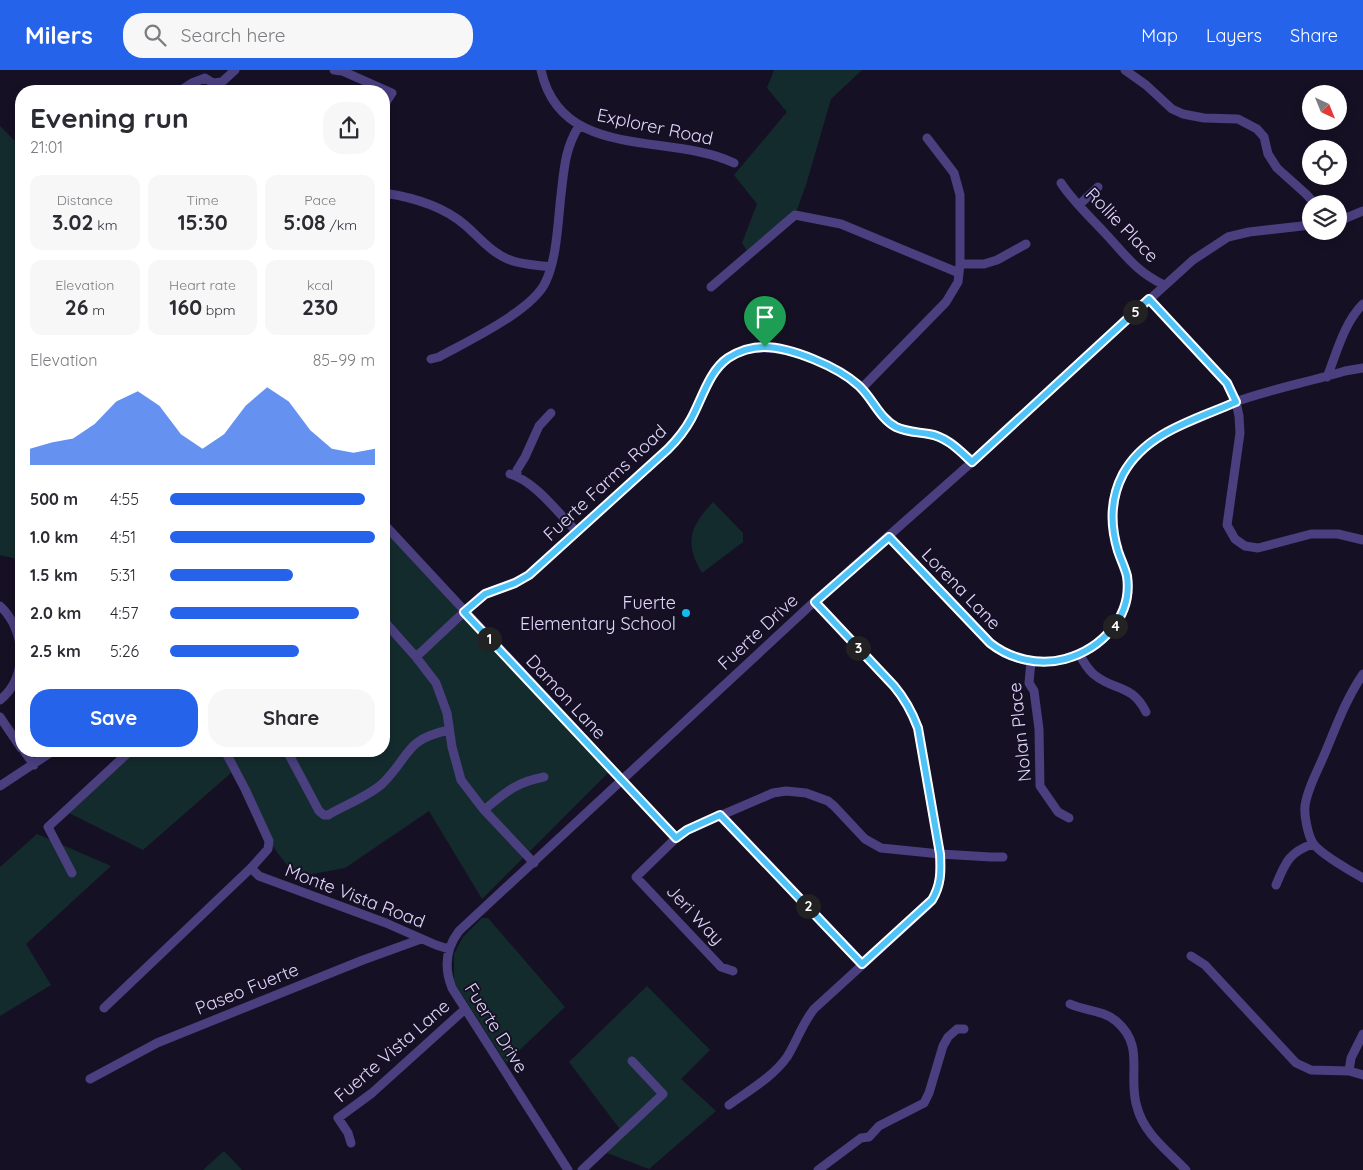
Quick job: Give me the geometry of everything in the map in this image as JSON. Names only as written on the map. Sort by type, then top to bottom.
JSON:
[{"type":"street","points":[[189,85],[206,78],[213,83],[222,82],[235,70]]},
{"type":"street","points":[[334,70],[342,71],[374,85]]},
{"type":"street","name":"Explorer Road","points":[[541,70],[552,100],[563,113],[579,126],[606,136],[705,152],[734,164]]},
{"type":"street","points":[[1125,70],[1146,85],[1172,109],[1183,114],[1204,118],[1238,119],[1257,129],[1264,137],[1268,154],[1277,168],[1307,195]]},
{"type":"street","points":[[431,358],[440,357],[518,312],[540,292],[547,280],[551,266],[567,149],[579,126]]},
{"type":"street","points":[[862,388],[946,302],[954,289],[960,269],[960,195],[954,173],[927,138]]},
{"type":"street","name":"Rollie Place","points":[[1062,183],[1078,205],[1132,264],[1147,276],[1164,285]]},
{"type":"street","points":[[1078,205],[1098,187]]},
{"type":"street","points":[[390,194],[400,195],[446,211],[464,224],[486,246],[513,261],[551,266]]},
{"type":"street","points":[[1347,218],[1363,211]]},
{"type":"street","points":[[710,287],[795,215],[841,224],[960,269],[997,260],[1026,244]]},
{"type":"street","name":"Fuerte Drive","points":[[568,1170],[464,1010],[452,988],[447,975],[447,962],[449,949],[459,931],[815,602],[972,462],[1197,256],[1228,238],[1249,232],[1302,226]]},
{"type":"street","points":[[1149,299],[1227,383],[1236,402],[1240,433],[1227,525],[1235,539],[1245,546],[1258,548],[1311,534],[1338,534],[1363,540]]},
{"type":"street","points":[[1327,377],[1349,323],[1363,304]]},
{"type":"street","name":"Fuerte Farms Road","points":[[416,657],[485,594],[515,583],[529,575],[674,443],[691,419],[711,379],[724,361],[734,354],[752,348],[765,347],[794,353],[833,368],[862,388],[891,424],[906,431],[934,435],[946,440],[972,462]]},
{"type":"street","name":"Lorena Lane","points":[[889,537],[990,643],[1006,654],[1031,661],[1056,661],[1079,654],[1096,644],[1110,632],[1125,605],[1128,591],[1127,577],[1114,536],[1112,513],[1116,491],[1127,467],[1142,449],[1162,434],[1236,402],[1363,368]]},
{"type":"street","points":[[551,413],[539,426],[528,451],[514,475],[542,495],[576,532]]},
{"type":"street","name":"Damon Lane","points":[[390,531],[676,838]]},
{"type":"street","points":[[729,1105],[778,1067],[793,1047],[807,1017],[932,900],[942,875],[918,728],[912,713],[894,686],[815,602]]},
{"type":"street","points":[[0,606],[15,625]]},
{"type":"street","points":[[390,628],[436,683],[447,713],[452,747],[461,780],[484,810],[534,863]]},
{"type":"street","points":[[1079,654],[1095,676],[1128,691],[1141,702],[1146,712]]},
{"type":"street","name":"Nolan Place","points":[[1031,661],[1029,683],[1034,691],[1039,729],[1040,786],[1058,812],[1069,818]]},
{"type":"street","points":[[1363,674],[1347,698],[1305,806],[1305,816],[1313,844],[1342,866],[1363,878]]},
{"type":"street","points":[[0,700],[11,687],[15,678]]},
{"type":"street","points":[[0,717],[15,739]]},
{"type":"street","points":[[290,757],[319,811],[324,815],[328,815],[373,791],[382,783],[407,751],[422,738],[433,733],[449,730]]},
{"type":"street","points":[[28,757],[34,765]]},
{"type":"street","points":[[0,786],[45,757]]},
{"type":"street","points":[[72,874],[48,827],[124,757]]},
{"type":"street","name":"Monte Vista Road","points":[[104,1008],[251,868],[268,849],[269,841],[228,757]]},
{"type":"street","points":[[484,810],[510,788],[528,780],[544,777]]},
{"type":"street","points":[[676,838],[687,830],[720,815],[773,793],[786,791],[800,792],[821,798],[834,806],[865,839],[881,848],[940,854],[1003,856]]},
{"type":"street","points":[[720,815],[862,964]]},
{"type":"street","name":"Jeri Way","points":[[676,838],[636,876],[721,967],[733,971]]},
{"type":"street","points":[[1276,885],[1290,856],[1302,848],[1313,844]]},
{"type":"street","name":"Monte Vista Road","points":[[251,868],[259,876],[386,923],[449,949]]},
{"type":"street","name":"Paseo Fuerte","points":[[90,1078],[157,1043],[421,938]]},
{"type":"street","points":[[1191,956],[1204,965],[1296,1063],[1311,1070],[1350,1072],[1363,1075]]},
{"type":"street","points":[[1070,1004],[1079,1008],[1096,1010],[1112,1017],[1125,1030],[1135,1055],[1133,1082],[1136,1105],[1140,1116],[1154,1138],[1186,1170]]},
{"type":"street","name":"Fuerte Vista Lane","points":[[351,1143],[348,1133],[338,1118],[372,1093],[464,1010]]},
{"type":"street","points":[[818,1170],[861,1138],[869,1137],[879,1126],[924,1102],[929,1093],[943,1046],[948,1037],[957,1029],[964,1029]]},
{"type":"street","points":[[1350,1072],[1351,1058],[1363,1034]]},
{"type":"street","points":[[582,1170],[663,1094],[632,1060]]},
{"type":"green space","points":[[774,70],[862,70],[831,99],[806,185],[795,215],[749,254],[742,243],[757,204],[734,175],[787,112],[767,88]]},
{"type":"green space","points":[[0,126],[15,141],[15,559],[0,555]]},
{"type":"green space","points":[[713,502],[743,533],[743,542],[702,573],[693,552],[692,535],[699,519]]},
{"type":"green space","points":[[390,535],[612,769],[482,899],[429,811],[345,868],[296,877],[271,844],[232,757],[390,757]]},
{"type":"green space","points":[[129,757],[224,757],[231,773],[143,850],[69,813]]},
{"type":"green space","points":[[37,834],[111,866],[26,944],[51,985],[0,1016],[0,867]]},
{"type":"green space","points":[[482,918],[488,918],[565,1007],[506,1063],[454,982],[454,954],[463,937]]},
{"type":"green space","points":[[647,986],[710,1050],[681,1079],[716,1111],[649,1169],[602,1151],[622,1132],[569,1062]]},
{"type":"green space","points":[[224,1151],[242,1170],[203,1170]]},
{"type":"place","name":"Fuerte Elementary School","points":[[686,613]]},
{"type":"route","points":[[1149,299],[1227,383],[1236,402],[1162,434],[1148,443],[1127,467],[1116,491],[1112,513],[1114,536],[1126,570],[1127,598],[1124,610],[1110,632],[1104,639],[1084,652],[1063,660],[1042,662],[1018,658],[1000,651],[990,643],[889,537],[815,602],[894,686],[912,713],[918,728],[940,854],[942,875],[932,900],[862,964],[720,815],[687,830],[676,838],[464,612],[485,594],[520,581],[529,575],[668,449],[683,432],[704,391],[724,361],[746,349],[765,347],[794,353],[826,364],[858,385],[891,424],[906,431],[927,433],[946,440],[957,447],[972,462],[1149,299]]}]
